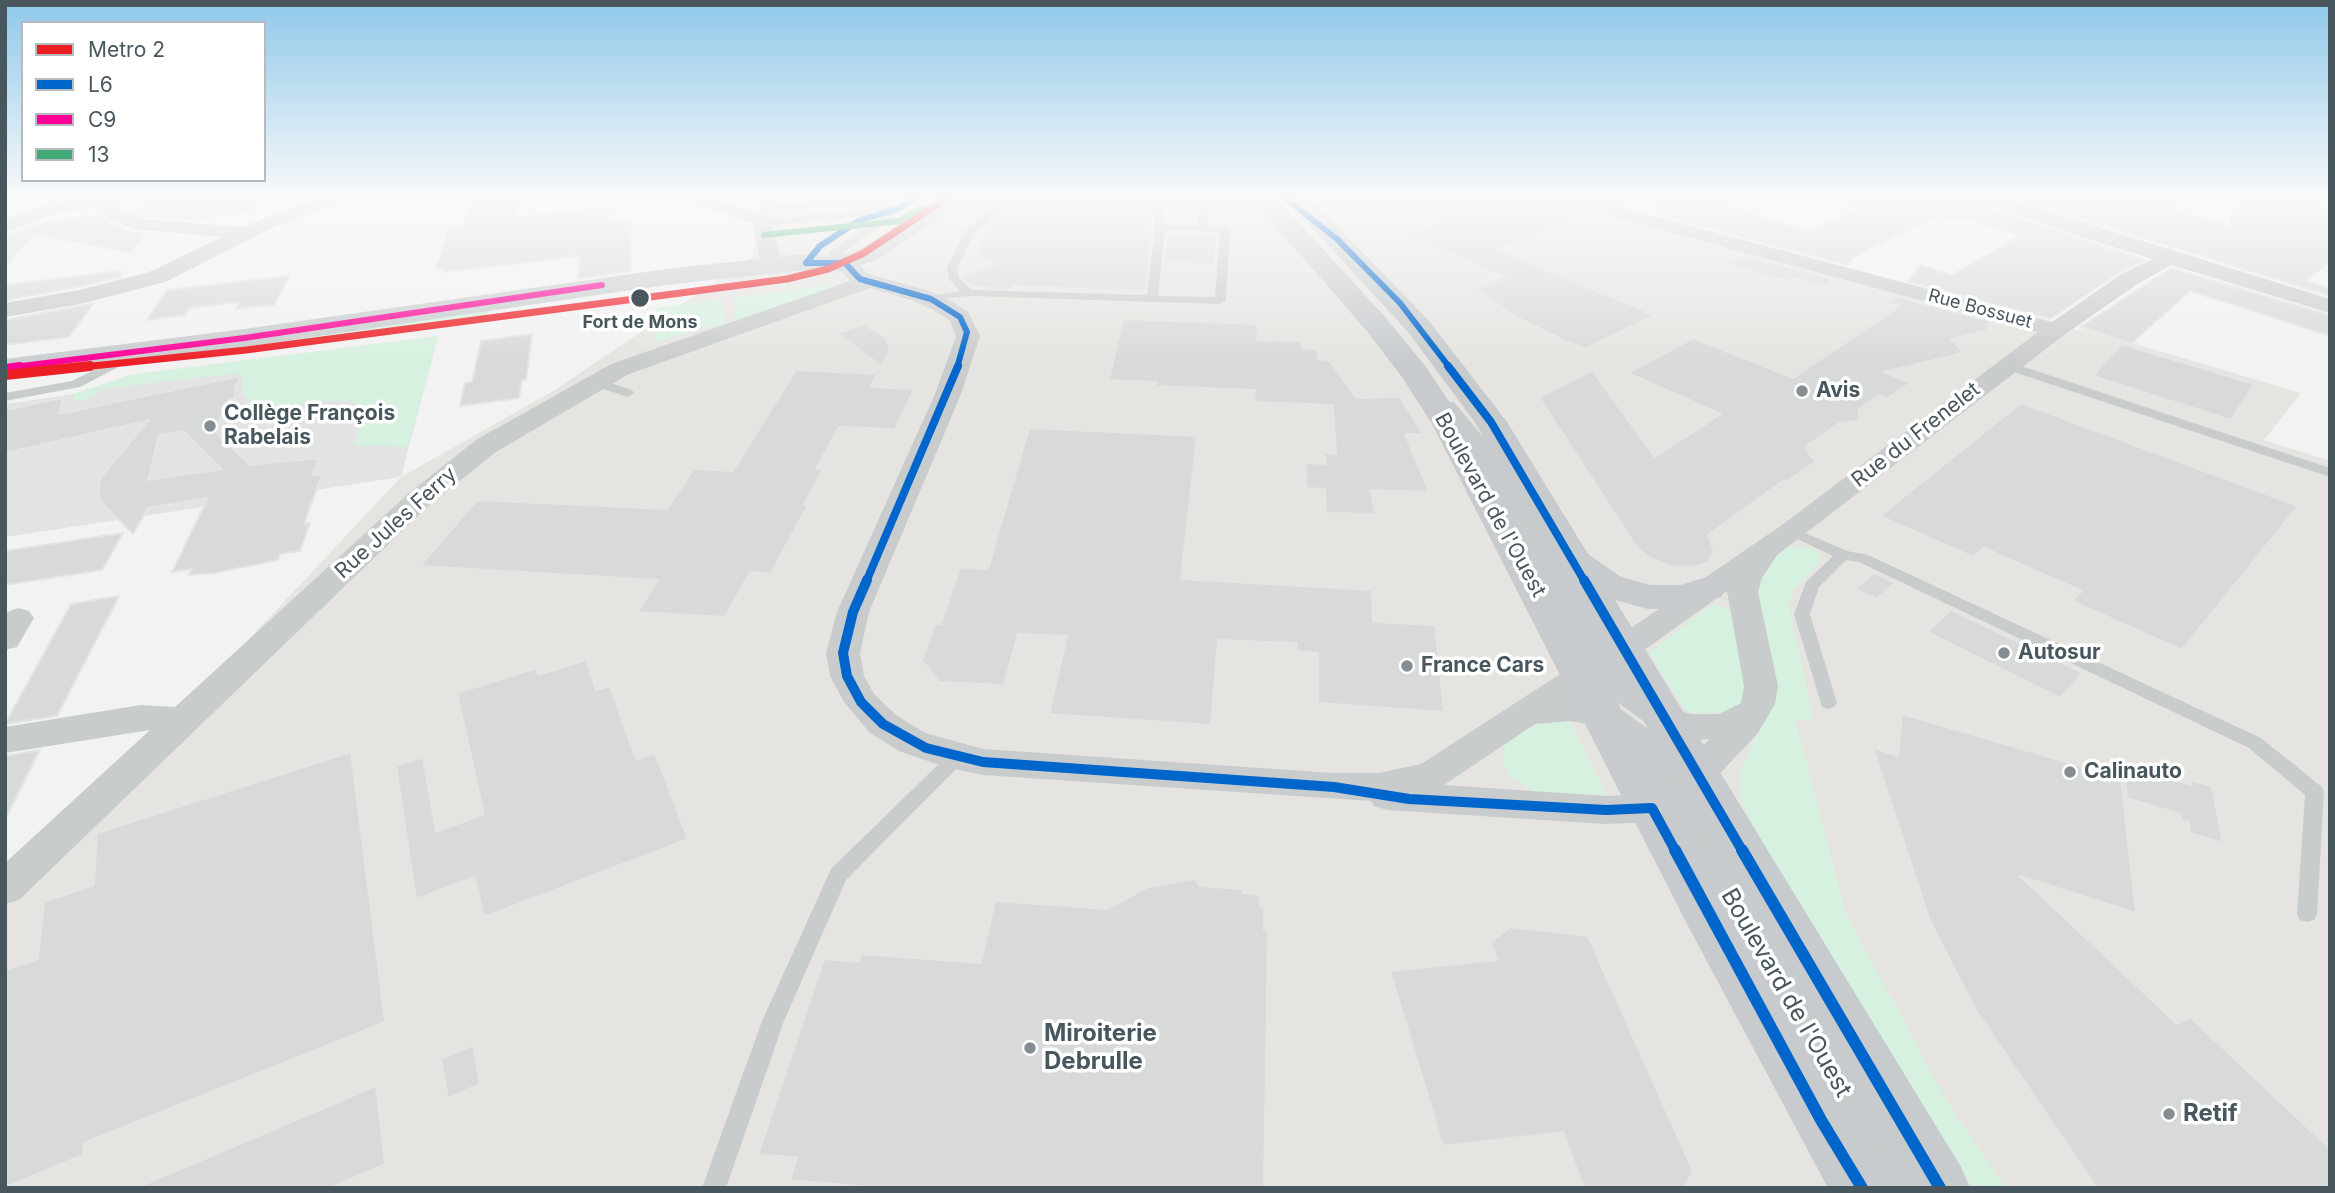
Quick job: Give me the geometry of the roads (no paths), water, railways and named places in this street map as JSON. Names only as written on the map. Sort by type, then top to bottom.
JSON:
[{"type":"main road","name":"Rue Jules Ferry","points":[[836,267],[869,254]]},
{"type":"main road","name":"Boulevard de l'Ouest","points":[[1315,254],[1345,286],[1415,373],[1604,661],[1665,719],[1674,793],[1821,1121],[1863,1188]]},
{"type":"main road","name":"Boulevard de l'Ouest","points":[[1351,254],[1399,303],[1451,366],[1506,446],[1570,556],[1604,661],[1603,714],[1674,793],[1940,1188]]},
{"type":"main road","points":[[5,368],[772,265],[836,267]]},
{"type":"main road","points":[[5,378],[90,367],[167,348]]},
{"type":"main road","points":[[1570,556],[1599,580],[1634,594],[1672,599],[1707,589]]},
{"type":"street","points":[[5,310],[80,297],[142,282],[208,254]]},
{"type":"street","points":[[768,254],[772,265]]},
{"type":"street","name":"Rue Bossuet","points":[[1772,254],[2056,330],[2128,279],[2151,270],[2167,258]]},
{"type":"street","points":[[2154,254],[2330,306]]},
{"type":"street","points":[[836,267],[930,299],[960,317],[966,327],[968,341],[853,612],[843,653],[852,689],[871,712],[912,742],[957,757],[984,762],[1334,787],[1409,799],[1606,810],[1674,793],[1753,713]]},
{"type":"street","name":"Rue Jules Ferry","points":[[5,888],[448,474],[493,441],[595,382],[836,267]]},
{"type":"street","name":"Rue du Frenelet","points":[[1334,787],[1399,785],[1431,776],[1604,661],[1784,536],[2006,365],[2056,330]]},
{"type":"street","name":"Rue du Frenelet","points":[[1753,713],[1758,704],[1761,686],[1742,593],[1747,577],[1784,536]]},
{"type":"street","points":[[1517,719],[1543,709],[1570,709],[1603,714]]},
{"type":"street","points":[[1665,719],[1690,727],[1714,727],[1732,723],[1753,713]]},
{"type":"street","points":[[5,740],[141,717],[183,720]]},
{"type":"street","name":"Boulevard de l'Ouest","points":[[1674,793],[1902,1188]]},
{"type":"lane","points":[[826,254],[836,267]]},
{"type":"lane","points":[[833,254],[831,255],[836,267]]},
{"type":"lane","points":[[959,254],[952,268],[954,279],[968,293]]},
{"type":"lane","points":[[1152,299],[1157,254]]},
{"type":"lane","points":[[930,299],[968,293],[1220,301],[1223,254]]},
{"type":"lane","points":[[5,397],[76,384],[126,358]]},
{"type":"lane","points":[[2006,365],[2330,473]]},
{"type":"lane","points":[[595,382],[628,393]]},
{"type":"lane","points":[[1784,536],[1843,555],[1863,558],[2255,743],[2315,792],[2307,914]]},
{"type":"lane","points":[[1828,703],[1802,614],[1812,585],[1843,555]]},
{"type":"lane","points":[[714,1188],[773,1021],[838,875],[957,757]]},
{"type":"metro line","name":"2","points":[[5,375],[246,350],[787,279],[828,269],[862,254]]},
{"type":"place","name":"Fort de Mons","points":[[640,298]]},
{"type":"place","name":"Avis","points":[[1802,391]]},
{"type":"place","name":"Collège François Rabelais","points":[[210,426]]},
{"type":"place","name":"Autosur","points":[[2004,653]]},
{"type":"place","name":"France Cars","points":[[1407,666]]},
{"type":"place","name":"Calinauto","points":[[2070,772]]},
{"type":"place","name":"Miroiterie Debrulle","points":[[1030,1048]]},
{"type":"place","name":"Retif","points":[[2169,1114]]}]
